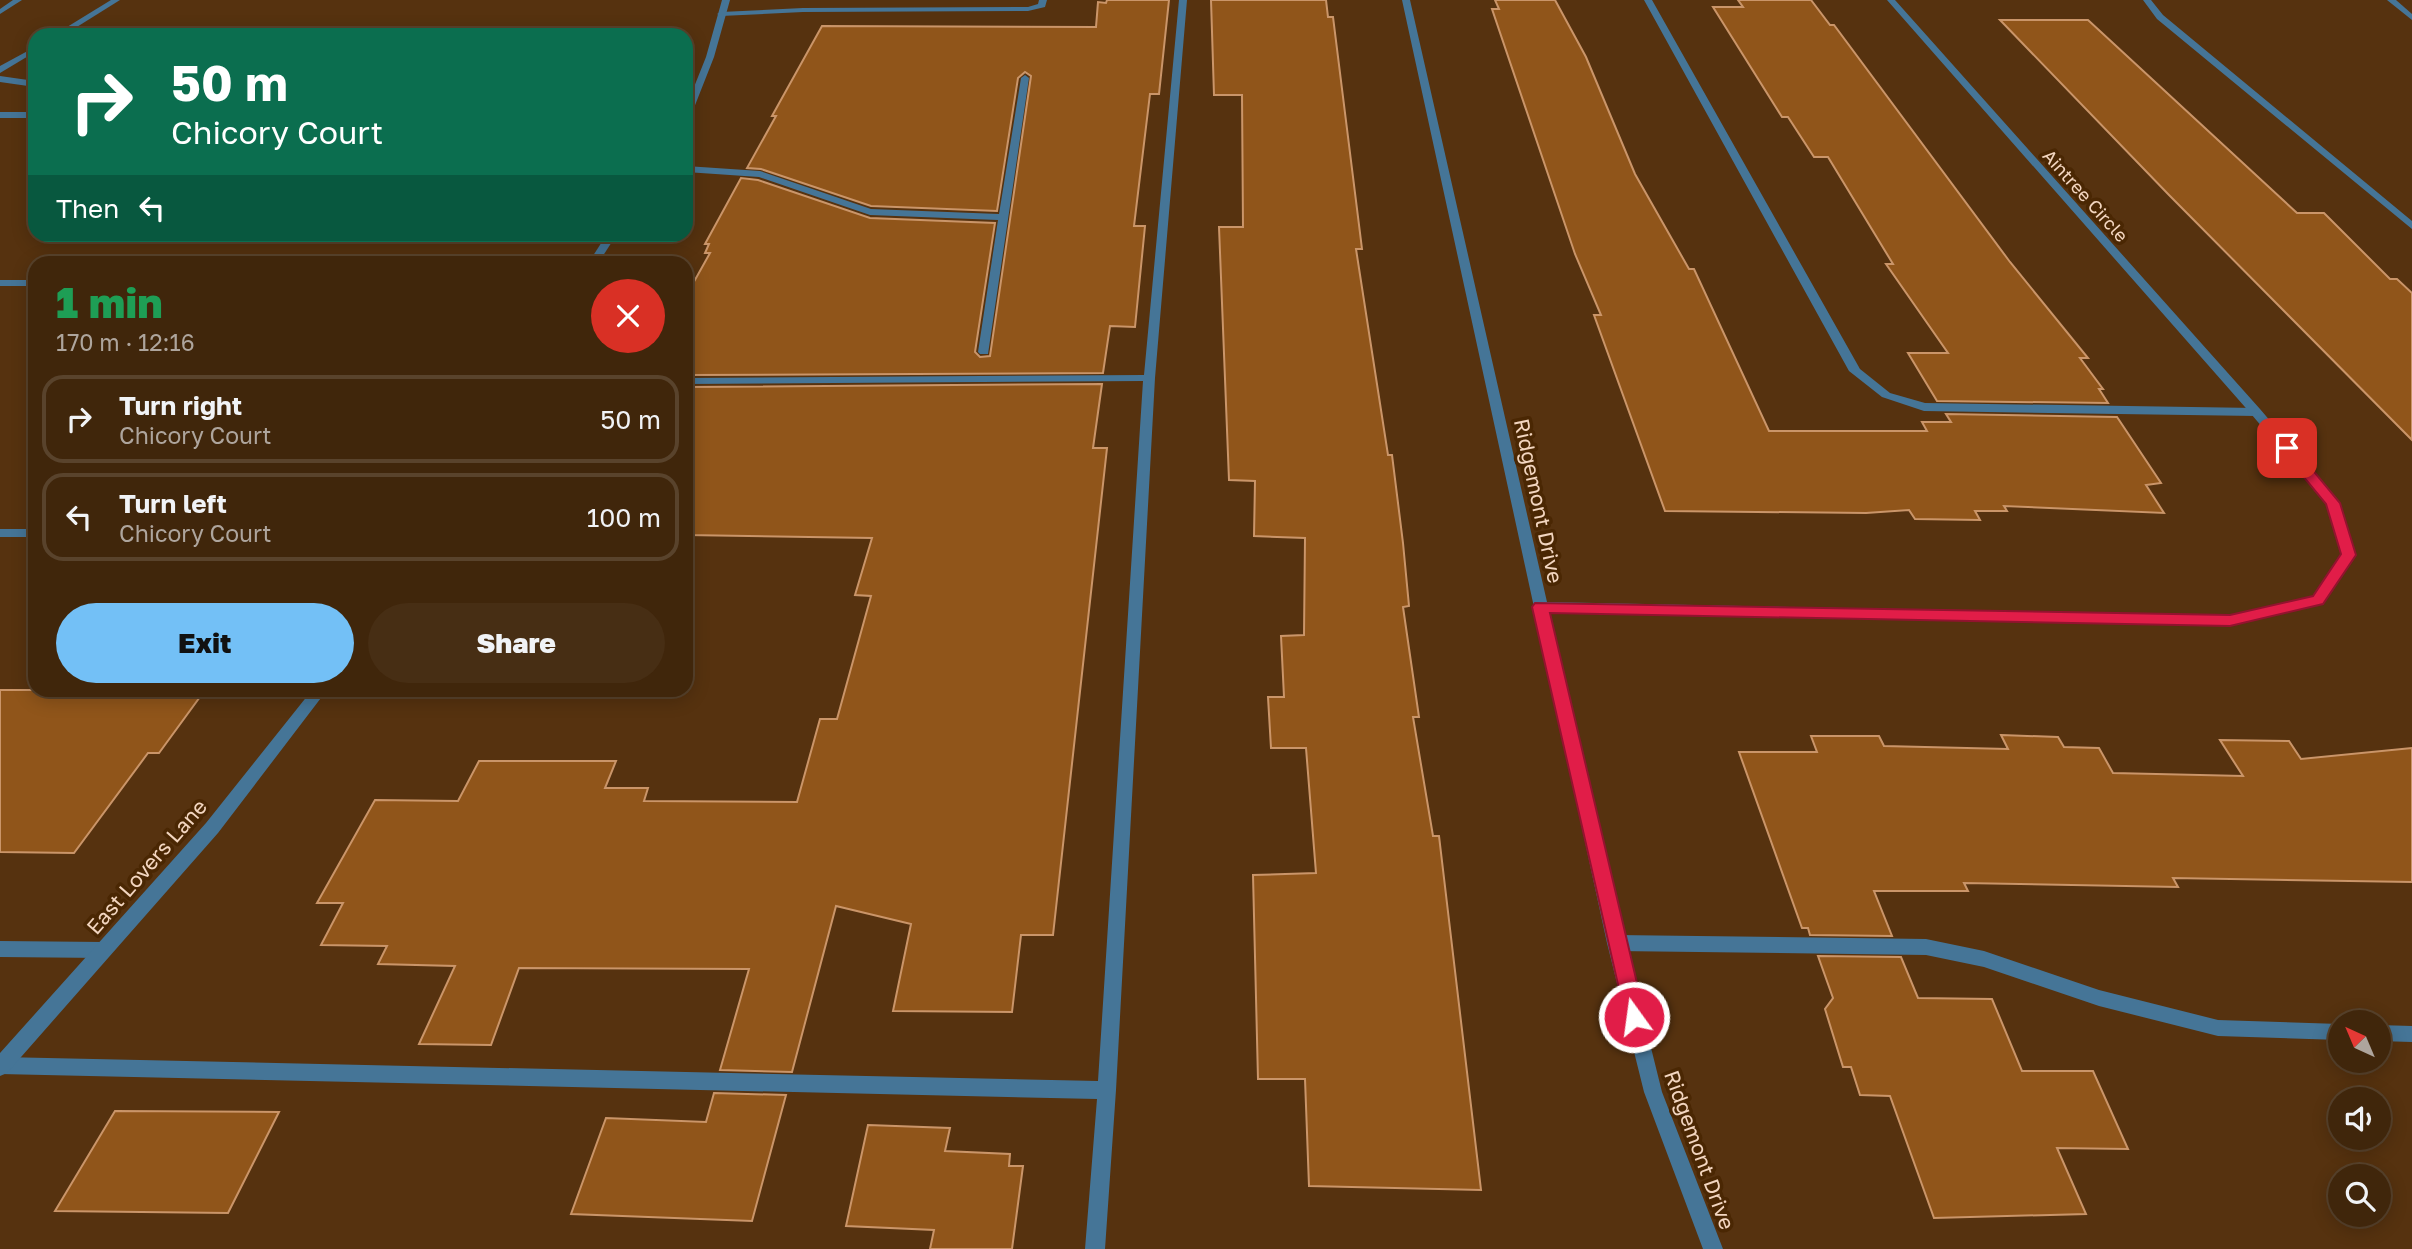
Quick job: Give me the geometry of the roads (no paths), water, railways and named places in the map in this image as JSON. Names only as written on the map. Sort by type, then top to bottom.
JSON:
[{"type":"street","points":[[0,12],[18,0]]},
{"type":"street","points":[[70,28],[116,0]]},
{"type":"street","points":[[693,100],[710,57],[726,0]]},
{"type":"street","points":[[721,13],[1028,9],[1042,5],[1043,0]]},
{"type":"street","points":[[1095,1249],[1107,1090],[1149,378],[1183,0]]},
{"type":"street","name":"Ridgemont Drive","points":[[1406,0],[1616,943],[1653,1092],[1713,1249]]},
{"type":"street","points":[[1648,0],[1855,371],[1886,396],[1924,408],[2256,412]]},
{"type":"street","name":"Aintree Circle","points":[[1540,607],[2230,621],[2318,600],[2348,555],[2333,503],[2256,412],[1891,0]]},
{"type":"street","points":[[2147,0],[2160,17],[2412,226]]},
{"type":"street","points":[[2391,0],[2412,18]]},
{"type":"street","points":[[0,70],[28,53]]},
{"type":"street","points":[[984,352],[1026,78]]},
{"type":"street","points":[[0,79],[28,83]]},
{"type":"street","points":[[0,115],[28,115]]},
{"type":"street","points":[[693,169],[760,174],[870,212],[1003,217]]},
{"type":"street","points":[[0,283],[28,283]]},
{"type":"street","points":[[693,381],[1149,378]]},
{"type":"street","points":[[0,533],[28,533]]},
{"type":"street","name":"East Lovers Lane","points":[[0,1066],[212,828],[315,697]]},
{"type":"street","points":[[1616,943],[1926,947],[1984,958],[2099,998],[2218,1028],[2328,1032]]},
{"type":"street","points":[[0,949],[104,950]]},
{"type":"street","points":[[2391,1033],[2412,1034]]},
{"type":"street","points":[[0,1066],[1107,1090]]}]
